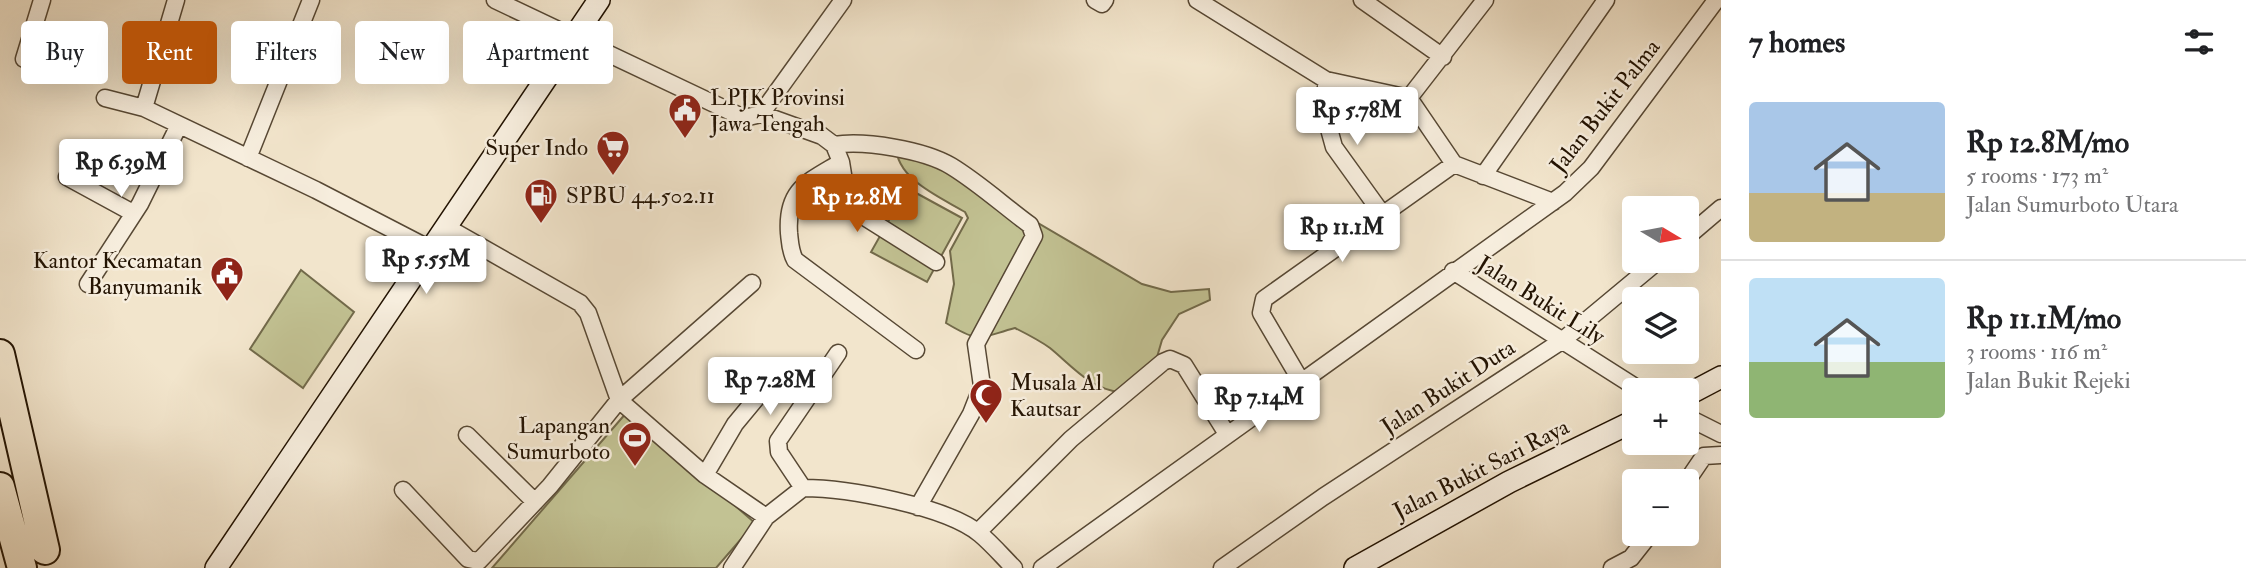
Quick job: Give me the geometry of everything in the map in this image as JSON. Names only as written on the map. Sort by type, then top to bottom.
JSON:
[{"type":"highway","points":[[0,354],[48,559]]},
{"type":"highway","points":[[0,389],[48,559]]},
{"type":"highway","points":[[0,487],[22,568]]},
{"type":"main road","points":[[585,21],[598,0]]},
{"type":"main road","points":[[216,568],[543,84]]},
{"type":"main road","points":[[1699,389],[1721,377]]},
{"type":"main road","name":"Jalan Bukit Sari Raya","points":[[1354,568],[1509,482],[1622,427]]},
{"type":"street","points":[[36,21],[42,0]]},
{"type":"street","points":[[144,108],[176,0]]},
{"type":"street","points":[[248,158],[311,0]]},
{"type":"street","points":[[495,0],[539,21]]},
{"type":"street","points":[[761,114],[843,0]]},
{"type":"street","points":[[1095,0],[1102,4],[1105,0]]},
{"type":"street","points":[[1196,0],[1326,80],[1409,98],[1454,164],[1553,202]]},
{"type":"street","points":[[1362,0],[1443,57]]},
{"type":"street","points":[[1409,98],[1485,0]]},
{"type":"street","points":[[1483,176],[1606,0]]},
{"type":"street","name":"Jalan Bukit Palma","points":[[1042,568],[1553,202],[1591,168],[1715,4]]},
{"type":"street","points":[[613,56],[744,118],[761,114],[822,136],[834,145],[841,162],[845,193],[855,211],[936,262]]},
{"type":"street","points":[[1326,80],[1326,118],[1334,147],[1383,215]]},
{"type":"street","points":[[105,98],[144,108],[432,250]]},
{"type":"street","points":[[88,284],[133,213],[178,127]]},
{"type":"street","points":[[834,145],[864,143],[930,157],[950,165],[1030,225],[1034,236],[1025,258],[976,344],[982,386],[971,414],[918,507]]},
{"type":"street","points":[[841,162],[797,191],[788,215],[791,253],[795,260],[916,350]]},
{"type":"street","points":[[1301,381],[1261,313],[1264,299],[1308,265],[1454,164]]},
{"type":"street","points":[[67,177],[133,213]]},
{"type":"street","points":[[1699,227],[1721,208]]},
{"type":"street","points":[[448,228],[580,303],[588,313],[619,400],[705,475],[766,517]]},
{"type":"street","name":"Jalan Bukit Lily","points":[[1454,271],[1622,378]]},
{"type":"street","name":"Jalan Bukit Duta","points":[[1222,568],[1344,482],[1563,340],[1644,273]]},
{"type":"street","points":[[403,490],[474,562],[479,561],[536,502],[619,400],[752,283]]},
{"type":"street","points":[[803,488],[779,452],[778,441],[838,354]]},
{"type":"street","points":[[978,532],[1071,439],[1170,359],[1184,365],[1227,434]]},
{"type":"street","points":[[705,475],[735,424],[759,395]]},
{"type":"street","points":[[1699,423],[1721,434]]},
{"type":"street","points":[[467,435],[536,502]]},
{"type":"street","points":[[1695,469],[1704,456],[1721,455]]},
{"type":"street","points":[[732,568],[766,517],[803,488],[848,491],[918,507],[978,532],[1014,568]]},
{"type":"street","points":[[1612,568],[1631,558],[1640,546]]},
{"type":"green space","points":[[896,146],[975,186],[1142,284],[1171,292],[1209,289],[1210,300],[1179,314],[1162,340],[1155,364],[1120,392],[1090,382],[1050,348],[1015,328],[980,337],[966,334],[946,323],[954,284],[950,251],[968,218],[965,212],[921,186],[911,177],[898,158]]},
{"type":"green space","points":[[907,188],[962,218],[927,282],[871,252]]},
{"type":"green space","points":[[301,270],[354,312],[303,388],[250,349]]},
{"type":"green space","name":"Lapangan Sumurboto","points":[[627,412],[755,523],[716,568],[492,568]]},
{"type":"place","name":"LPJK Provinsi Jawa Tengah","points":[[685,140]]},
{"type":"place","name":"Super Indo","points":[[613,177]]},
{"type":"place","name":"SPBU 44.502.11","points":[[541,225]]},
{"type":"place","name":"Kantor Kecamatan Banyumanik","points":[[227,303]]},
{"type":"place","name":"Musala Al Kautsar","points":[[986,425]]},
{"type":"place","name":"Lapangan Sumurboto","points":[[635,468]]}]
